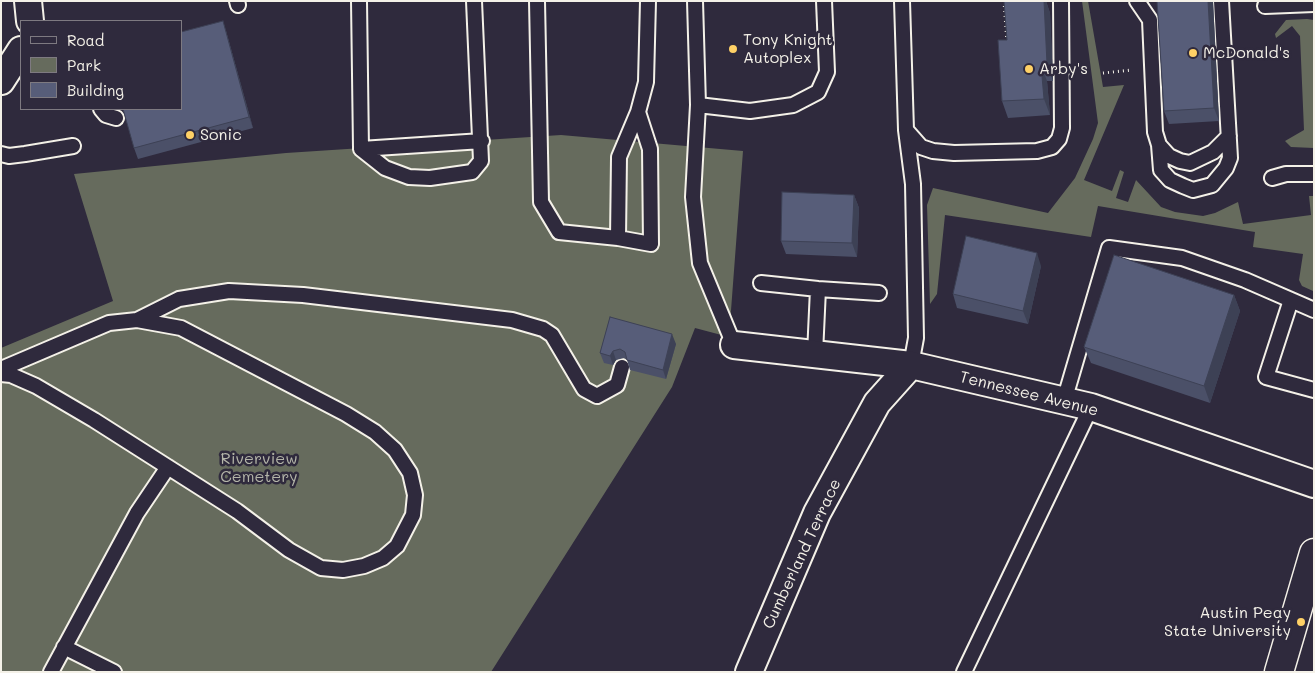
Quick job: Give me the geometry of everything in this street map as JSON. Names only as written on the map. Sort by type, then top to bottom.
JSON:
[{"type":"main road","points":[[1279,672],[1314,553]]},
{"type":"street","points":[[28,1],[30,20]]},
{"type":"street","points":[[1,81],[20,52]]},
{"type":"street","name":"Tennessee Avenue","points":[[734,345],[912,365],[1091,407],[1314,484]]},
{"type":"street","name":"Cumberland Terrace","points":[[749,672],[817,512],[877,403],[912,365]]},
{"type":"lane","points":[[360,1],[360,149]]},
{"type":"lane","points":[[360,149],[385,168],[410,177],[430,178],[472,172],[481,161],[482,141],[474,1]]},
{"type":"lane","points":[[537,1],[541,202],[559,232],[618,238],[651,244],[650,149],[638,112]]},
{"type":"lane","points":[[618,238],[620,157],[638,112],[646,82],[648,1]]},
{"type":"lane","points":[[695,1],[698,105],[693,197],[700,263],[734,345]]},
{"type":"lane","points":[[698,105],[750,110],[793,105],[818,92],[827,72],[824,1]]},
{"type":"lane","points":[[902,1],[906,130],[913,184],[916,338],[912,365]]},
{"type":"lane","points":[[906,130],[921,147],[933,151],[954,153],[1037,151],[1052,147],[1059,139],[1062,128],[1061,1]]},
{"type":"lane","points":[[1137,1],[1150,20],[1155,132],[1161,170],[1170,180],[1194,190],[1212,185],[1226,168],[1230,158],[1221,1]]},
{"type":"lane","points":[[1265,6],[1314,4]]},
{"type":"lane","points":[[102,110],[106,115],[116,118]]},
{"type":"lane","points":[[1158,145],[1168,156],[1190,163],[1213,152],[1229,136]]},
{"type":"lane","points":[[360,149],[482,141]]},
{"type":"lane","points":[[1,154],[9,156],[73,146]]},
{"type":"lane","points":[[1272,178],[1286,174],[1314,174]]},
{"type":"lane","points":[[1064,401],[1109,248],[1182,258],[1245,280],[1314,310]]},
{"type":"lane","points":[[761,283],[879,293]]},
{"type":"lane","points":[[815,354],[818,289]]},
{"type":"lane","points":[[137,320],[180,298],[229,291],[303,295],[512,320],[543,329],[552,335],[584,389],[597,396],[617,385],[622,367]]},
{"type":"lane","points":[[1291,300],[1266,377],[1314,390]]},
{"type":"lane","points":[[1,369],[108,323],[137,320],[181,328],[346,414],[375,432],[395,450],[410,473],[415,495],[413,514],[397,546],[383,558],[364,566],[342,570],[322,568],[289,550],[237,511],[94,420],[36,386],[11,375],[1,374]]},
{"type":"lane","points":[[964,672],[1091,407]]},
{"type":"lane","points":[[51,672],[137,513],[168,468]]},
{"type":"lane","points":[[64,647],[114,672]]},
{"type":"path","points":[[1004,1],[1007,47]]},
{"type":"green space","points":[[1082,1],[1088,1],[1103,87],[1124,85],[1084,180],[1112,191],[1120,170],[1124,172],[1116,198],[1128,202],[1136,180],[1161,207],[1175,212],[1203,216],[1215,213],[1238,202],[1243,224],[1311,215],[1309,196],[1314,196],[1313,291],[1302,286],[1299,280],[1303,254],[1253,247],[1255,232],[1098,206],[1091,237],[945,215],[937,294],[930,304],[927,205],[933,188],[1048,213],[1075,178],[1093,139],[1098,123]]},
{"type":"green space","points":[[1286,20],[1314,20],[1314,148],[1291,147],[1285,141],[1304,130],[1300,36],[1292,26],[1276,38],[1275,34]]},
{"type":"green space","name":"Riverview Cemetery","points":[[561,135],[743,151],[729,337],[695,328],[672,387],[491,672],[1,672],[1,348],[113,301],[74,174],[286,153]]},
{"type":"building","name":"Arby's","points":[[1004,1],[1044,1],[1047,64],[1041,65],[1044,99],[1002,101],[998,40],[1007,40]]},
{"type":"building","name":"McDonald's","points":[[1157,1],[1208,1],[1214,108],[1164,111]]},
{"type":"building","points":[[223,21],[249,117],[134,148],[123,110],[182,110],[182,32]]},
{"type":"building","points":[[782,192],[854,195],[852,243],[781,241]]},
{"type":"building","points":[[966,236],[1037,253],[1023,311],[953,294]]},
{"type":"building","points":[[1114,255],[1234,295],[1204,386],[1084,347]]},
{"type":"building","points":[[610,317],[672,334],[663,370],[627,360],[625,352],[620,349],[613,351],[610,356],[600,353]]},
{"type":"place","name":"Tony Knight Autoplex","points":[[733,49]]},
{"type":"place","name":"McDonald's","points":[[1193,53]]},
{"type":"place","name":"Arby's","points":[[1029,69]]},
{"type":"place","name":"Sonic","points":[[190,135]]},
{"type":"place","name":"Austin Peay State University","points":[[1301,622]]}]
